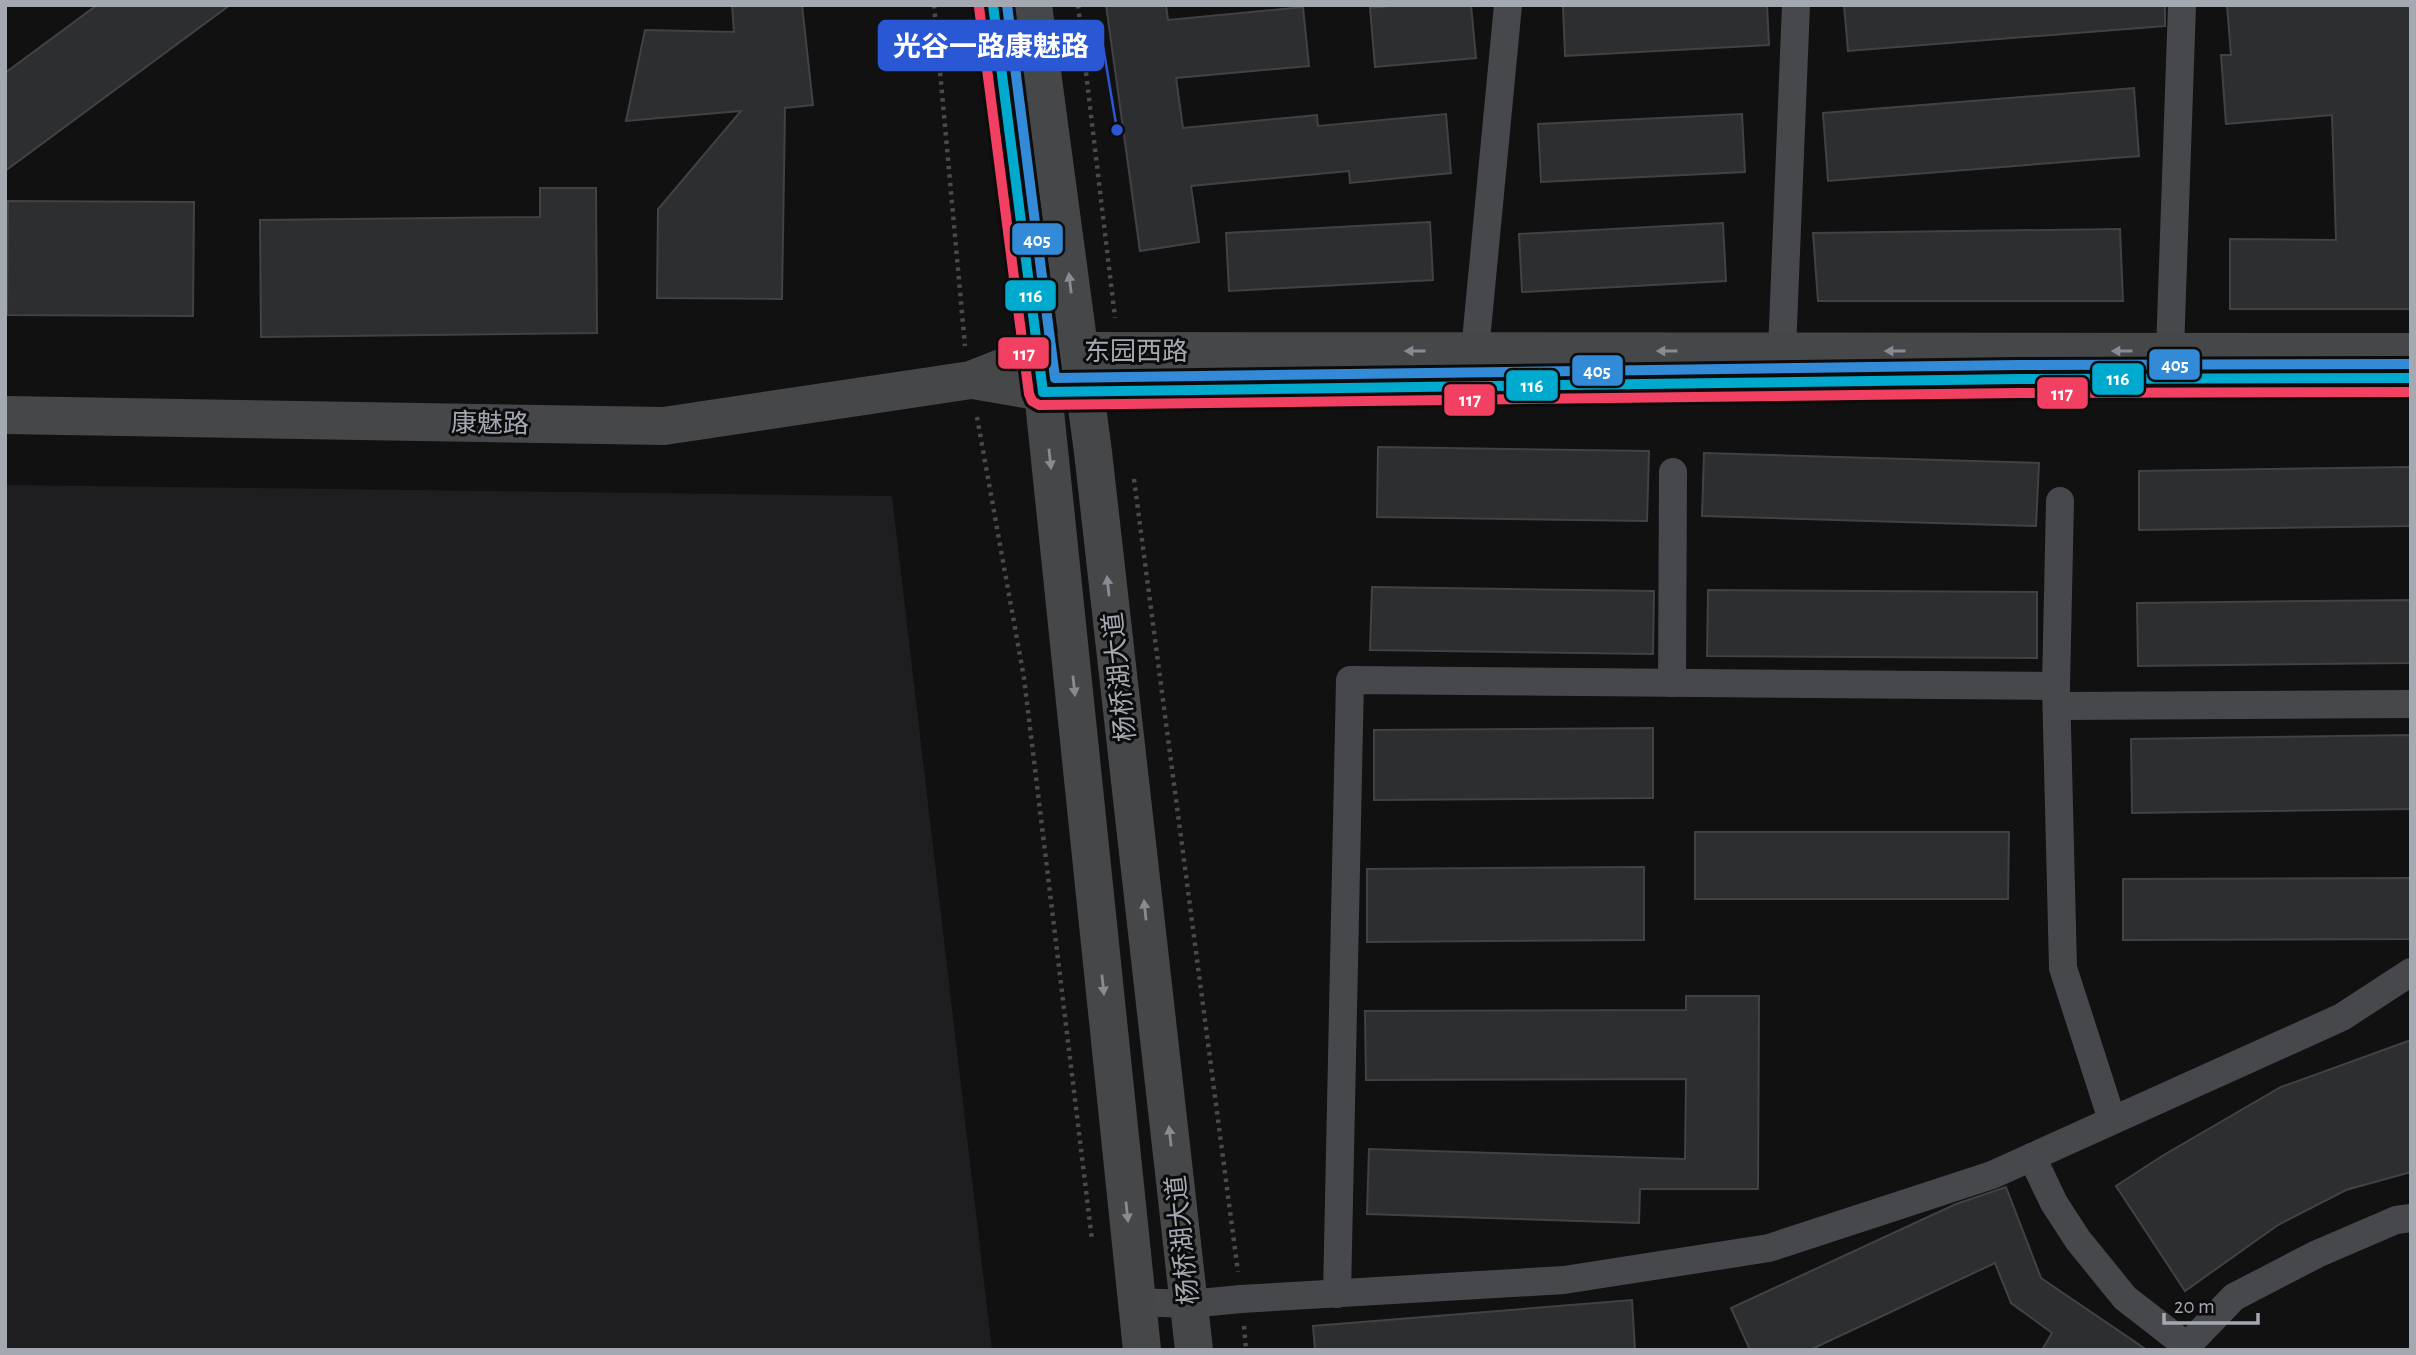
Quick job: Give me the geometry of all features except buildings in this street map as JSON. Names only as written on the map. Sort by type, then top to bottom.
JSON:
[{"type":"main road","name":"杨桥湖大道","points":[[993,5],[1040,353],[1142,1350]]},
{"type":"main road","name":"杨桥湖大道","points":[[1033,5],[1093,452],[1194,1350]]},
{"type":"main road","name":"东园西路","points":[[971,380],[1040,353],[1079,351],[2411,352]]},
{"type":"main road","name":"东园西路","points":[[971,380],[1043,392],[2019,379],[2411,378]]},
{"type":"main road","name":"康魅路","points":[[5,415],[664,426],[971,380]]},
{"type":"street","points":[[1475,351],[1508,5]]},
{"type":"street","points":[[1782,351],[1796,5]]},
{"type":"street","points":[[2170,351],[2182,5]]},
{"type":"street","points":[[1672,683],[1673,472]]},
{"type":"street","points":[[2060,501],[2057,696],[2063,968],[2112,1120]]},
{"type":"street","points":[[1337,1293],[1350,680],[1672,683],[2411,704]]},
{"type":"street","points":[[1136,1302],[1189,1304],[1564,1280],[1769,1248],[1992,1175],[2342,1017],[2411,972]]},
{"type":"street","points":[[2032,1157],[2054,1203],[2078,1240],[2125,1298],[2185,1348],[2234,1297],[2317,1254],[2396,1220],[2411,1217]]},
{"type":"path","points":[[934,5],[962,324],[1024,678],[1094,1251]]},
{"type":"path","points":[[1078,5],[1119,351]]},
{"type":"path","points":[[1133,473],[1246,1350]]},
{"type":"shaded area","points":[[5,485],[892,496],[992,1350],[5,1350]]},
{"type":"transit line","name":"116","points":[[993,5],[1043,392],[2019,379],[2411,378]]},
{"type":"transit line","name":"405","points":[[1007,5],[1055,378],[2019,365],[2411,364]]},
{"type":"transit line","name":"117","points":[[979,7],[1029,394],[1032,401],[1039,405],[2019,393],[2411,392]]},
{"type":"place","name":"光谷一路康魅路","points":[[1117,130]]}]
